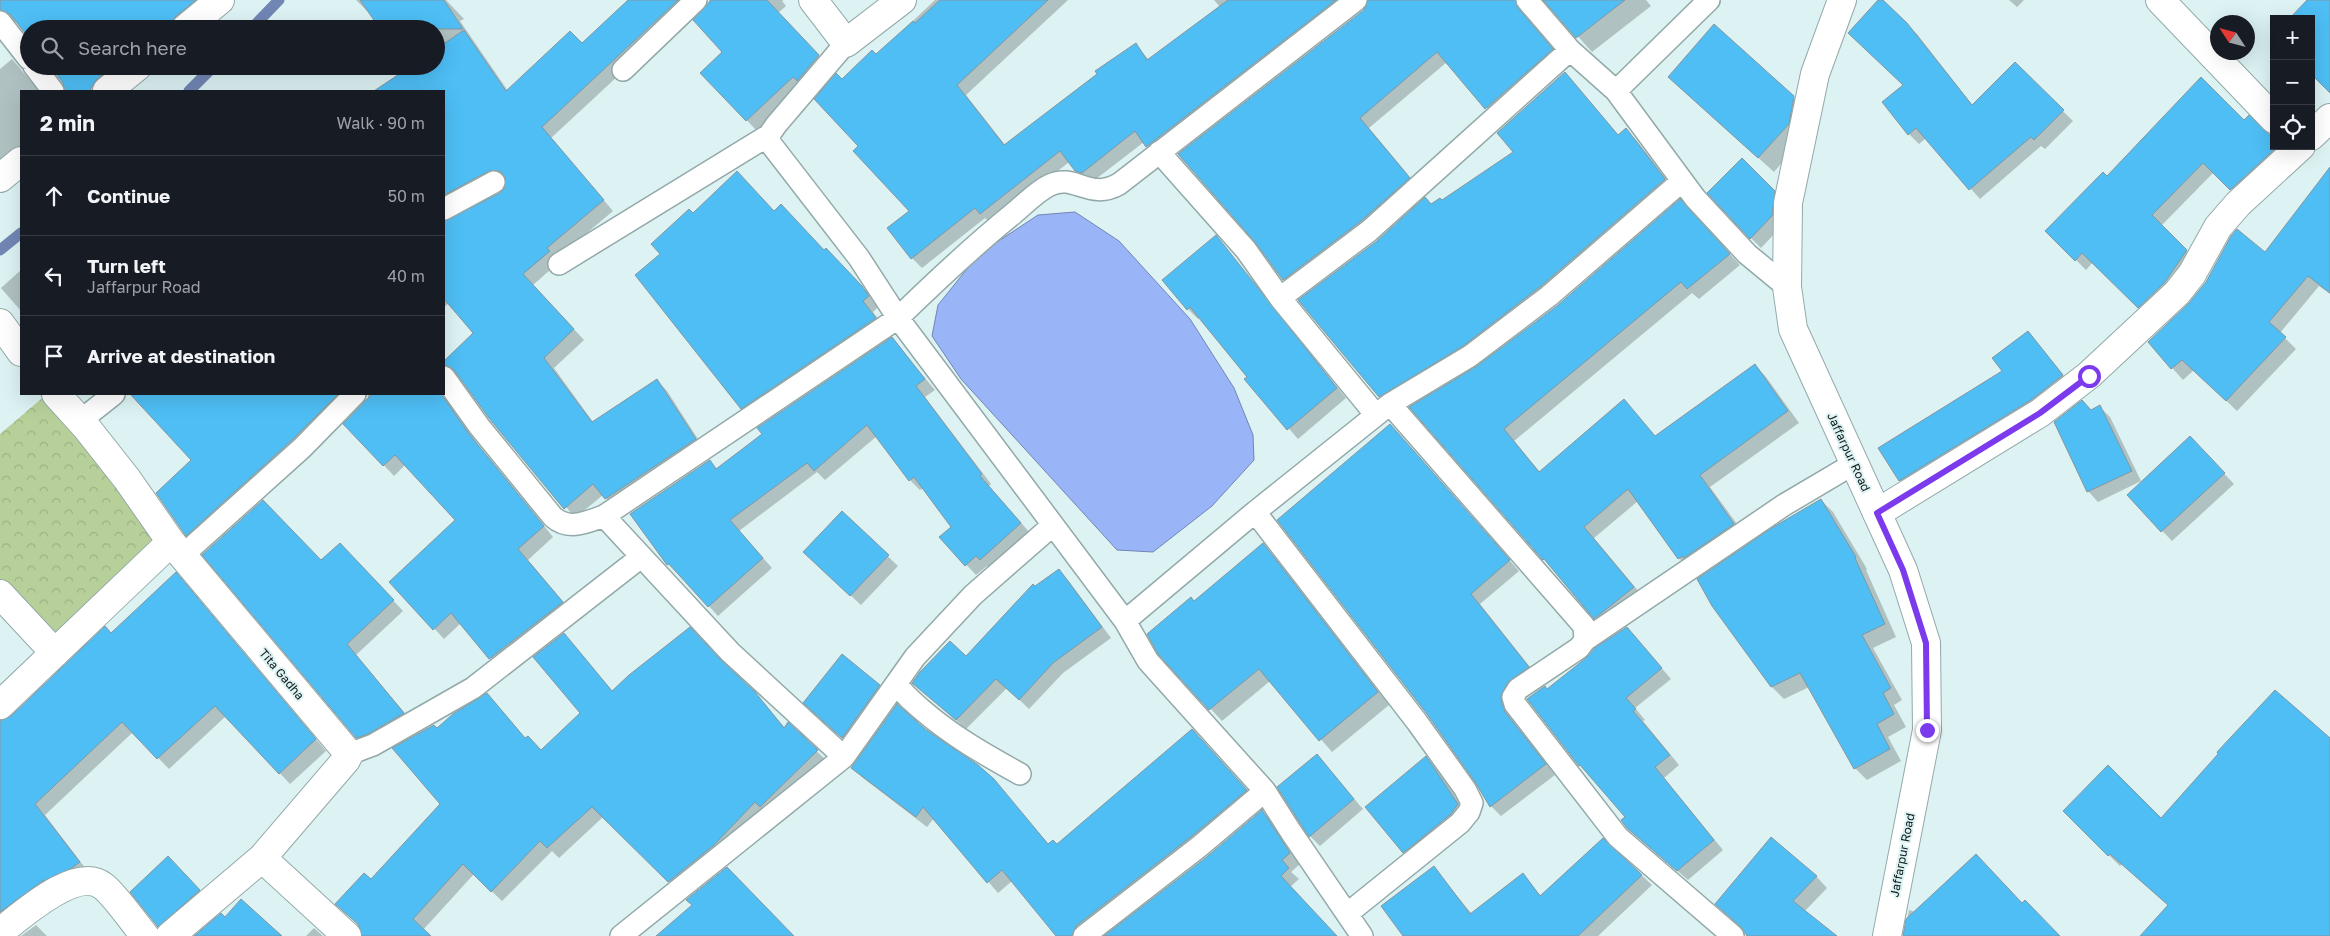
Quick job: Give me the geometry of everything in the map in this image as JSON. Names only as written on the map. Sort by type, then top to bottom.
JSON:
[{"type":"street","points":[[196,20],[220,0]]},
{"type":"street","points":[[812,0],[846,43],[902,0]]},
{"type":"street","name":"Jaffarpur Road","points":[[1842,0],[1815,74],[1788,202],[1787,287],[1793,329],[1903,570],[1926,643],[1927,730],[1887,936]]},
{"type":"street","points":[[2160,0],[2270,115]]},
{"type":"street","points":[[113,89],[128,75]]},
{"type":"street","points":[[2315,132],[2330,118]]},
{"type":"street","points":[[1877,513],[2040,413],[2089,376],[2177,293],[2192,274],[2218,226],[2238,204],[2296,150]]},
{"type":"street","points":[[0,178],[20,162]]},
{"type":"street","points":[[0,323],[20,351]]},
{"type":"street","name":"Tita Gadha","points":[[57,395],[127,478],[177,549],[349,754]]},
{"type":"street","points":[[0,705],[55,653],[177,549]]},
{"type":"street","points":[[0,594],[55,653]]},
{"type":"street","points":[[170,936],[262,858],[346,760],[349,754]]},
{"type":"street","points":[[262,858],[347,936]]},
{"type":"street","points":[[0,932],[58,889],[80,881],[102,885],[145,936]]},
{"type":"lane","points":[[623,70],[696,0]]},
{"type":"lane","points":[[445,378],[479,426],[553,517],[559,522],[578,525],[604,516],[898,318],[967,250],[1049,185],[1068,182],[1082,187],[1107,190],[1356,0]]},
{"type":"lane","points":[[1527,0],[1570,50],[1616,91],[1682,181],[1748,254],[1787,287]]},
{"type":"lane","points":[[1616,91],[1709,0]]},
{"type":"lane","points":[[0,22],[20,48]]},
{"type":"lane","points":[[560,264],[769,135],[846,43]]},
{"type":"lane","points":[[1280,298],[1369,231],[1570,50]]},
{"type":"lane","points":[[41,75],[52,90]]},
{"type":"lane","points":[[769,135],[770,143],[859,258],[898,318],[1125,621],[1148,661],[1265,791],[1362,936]]},
{"type":"lane","points":[[1159,152],[1246,250],[1280,298],[1584,626],[1585,640]]},
{"type":"lane","points":[[1125,621],[1255,512],[1383,410],[1470,356],[1549,296],[1682,181]]},
{"type":"lane","points":[[445,208],[494,182]]},
{"type":"lane","points":[[80,421],[113,395]]},
{"type":"lane","points":[[177,549],[302,448],[354,395]]},
{"type":"lane","points":[[1733,936],[1618,837],[1515,704],[1513,697],[1518,689],[1579,648],[1585,640],[1784,506],[1855,463]]},
{"type":"lane","points":[[1255,512],[1417,722],[1466,789],[1472,803],[1469,812],[1460,823],[1347,914]]},
{"type":"lane","points":[[604,516],[730,652],[844,758]]},
{"type":"lane","points":[[620,936],[844,758],[915,656],[973,595],[1053,525]]},
{"type":"lane","points":[[349,754],[373,745],[474,688],[642,557]]},
{"type":"lane","points":[[897,684],[909,699],[968,746],[1020,774]]},
{"type":"lane","points":[[1084,936],[1200,846],[1265,791]]},
{"type":"green space","points":[[48,395],[164,532],[55,637],[0,580],[0,434]]},
{"type":"water","points":[[1075,212],[1119,241],[1190,319],[1234,388],[1253,435],[1254,460],[1212,506],[1153,552],[1117,550],[961,379],[932,336],[938,305],[979,254],[1038,215]]},
{"type":"building","points":[[0,0],[196,0],[174,20],[20,20],[20,27],[10,14],[0,10]]},
{"type":"building","points":[[360,0],[444,0],[463,29],[445,29],[445,20],[374,20]]},
{"type":"building","points":[[628,0],[678,0],[542,127],[604,200],[547,248],[550,251],[523,274],[574,329],[544,358],[592,422],[657,379],[696,439],[605,499],[593,484],[564,509],[489,418],[454,370],[445,366],[445,360],[473,333],[445,300],[445,220],[500,193],[505,188],[505,177],[500,171],[489,171],[445,194],[445,90],[375,90],[398,75],[445,75],[445,43],[464,30],[506,91],[570,31],[582,43]]},
{"type":"building","points":[[711,0],[767,0],[819,55],[797,81],[793,77],[746,121],[700,73],[722,52],[693,20]]},
{"type":"building","points":[[940,0],[1048,0],[957,85],[1004,145],[1097,74],[1095,71],[1136,43],[1147,60],[1228,0],[1336,0],[1146,147],[1135,131],[1082,173],[1075,171],[1060,151],[980,214],[975,208],[911,259],[887,228],[909,211],[853,151],[858,146],[814,99],[836,73],[842,79],[872,50],[876,54]]},
{"type":"building","points":[[1368,0],[1515,0],[1518,8],[1553,49],[1485,109],[1437,52],[1360,118],[1410,178],[1361,221],[1283,280],[1255,242],[1178,154],[1364,10]]},
{"type":"building","points":[[1543,0],[1625,0],[1576,38]]},
{"type":"building","points":[[1878,0],[1883,0],[1907,23],[1972,105],[2015,62],[2064,110],[2034,140],[2031,137],[1969,190],[1916,128],[1908,135],[1882,102],[1903,85],[1848,33]]},
{"type":"building","points":[[2307,0],[2330,0],[2330,93],[2315,78],[2315,15],[2293,15]]},
{"type":"building","points":[[1714,24],[1794,96],[1789,124],[1758,158],[1668,77]]},
{"type":"building","points":[[1565,72],[1618,135],[1626,128],[1665,179],[1541,286],[1463,346],[1379,397],[1298,300],[1377,241],[1425,197],[1431,204],[1440,198],[1442,200],[1513,152],[1497,133]]},
{"type":"building","points":[[57,75],[102,75],[90,90],[65,90],[63,83]]},
{"type":"building","points":[[2201,77],[2244,120],[2249,115],[2270,135],[2270,150],[2274,150],[2230,190],[2203,163],[2152,215],[2187,250],[2165,282],[2138,308],[2082,253],[2075,261],[2045,231],[2103,172],[2107,176]]},
{"type":"building","points":[[1742,158],[1775,191],[1772,216],[1750,239],[1707,193]]},
{"type":"building","points":[[2330,167],[2330,293],[2308,276],[2269,322],[2286,337],[2226,401],[2182,360],[2171,369],[2148,342],[2189,303],[2206,282],[2231,236],[2237,229],[2265,252]]},
{"type":"building","points":[[737,171],[774,211],[781,204],[824,250],[826,248],[862,286],[869,296],[863,301],[876,318],[741,409],[635,275],[660,254],[651,244],[689,209],[693,213]]},
{"type":"building","points":[[1680,199],[1730,254],[1687,289],[1681,282],[1504,429],[1539,472],[1624,399],[1655,436],[1755,364],[1788,411],[1700,475],[1734,524],[1684,558],[1683,556],[1678,559],[1628,489],[1584,527],[1634,587],[1594,619],[1544,559],[1409,407],[1477,366],[1557,306]]},
{"type":"building","points":[[1216,235],[1337,388],[1287,430],[1244,379],[1247,377],[1190,307],[1187,310],[1162,280]]},
{"type":"building","points":[[2028,331],[2063,375],[2031,400],[1899,481],[1878,448],[2002,371],[1992,358]]},
{"type":"building","points":[[892,337],[925,379],[916,386],[982,474],[980,476],[1021,523],[980,560],[976,556],[965,566],[939,537],[951,527],[914,477],[909,481],[867,425],[814,471],[807,463],[730,520],[763,558],[708,607],[669,564],[667,565],[630,514],[710,460],[716,469],[762,434],[757,428]]},
{"type":"building","points":[[131,395],[337,395],[293,439],[186,536],[156,493],[191,460]]},
{"type":"building","points":[[371,395],[442,395],[469,434],[544,526],[518,549],[563,602],[489,659],[451,613],[433,630],[389,582],[455,520],[395,455],[383,466],[343,424]]},
{"type":"building","points":[[2082,400],[2091,410],[2100,405],[2132,471],[2087,492],[2054,422]]},
{"type":"building","points":[[1390,424],[1510,560],[1471,594],[1529,667],[1508,682],[1501,695],[1501,700],[1505,712],[1546,764],[1490,807],[1475,782],[1427,714],[1277,520]]},
{"type":"building","points":[[2190,436],[2225,473],[2161,532],[2127,495]]},
{"type":"building","points":[[1821,499],[1856,557],[1885,624],[1862,635],[1891,688],[1883,693],[1894,714],[1877,724],[1890,749],[1854,769],[1800,673],[1771,687],[1712,606],[1697,579],[1770,529]]},
{"type":"building","points":[[263,500],[321,560],[340,543],[394,600],[347,644],[404,713],[368,734],[356,738],[202,555]]},
{"type":"building","points":[[842,511],[889,555],[850,596],[803,552]]},
{"type":"building","points":[[1263,543],[1378,692],[1319,741],[1259,669],[1209,710],[1158,654],[1147,634],[1191,597],[1194,601]]},
{"type":"building","points":[[1059,569],[1102,627],[1053,663],[1019,700],[996,679],[956,720],[912,683],[950,641],[966,656],[1033,584],[1035,586]]},
{"type":"building","points":[[176,572],[316,739],[279,774],[215,706],[157,759],[122,722],[35,804],[80,862],[72,868],[41,882],[0,912],[0,721],[11,716],[105,626],[111,633]]},
{"type":"building","points":[[690,627],[755,692],[784,728],[788,722],[818,750],[760,807],[755,802],[714,845],[668,882],[592,807],[547,848],[540,841],[491,892],[463,864],[413,919],[431,936],[362,936],[358,924],[335,904],[364,873],[371,879],[440,804],[392,748],[434,725],[437,728],[453,714],[487,693],[525,738],[528,736],[541,750],[580,713],[533,657],[564,633],[612,691],[629,675]]},
{"type":"building","points":[[1627,627],[1662,668],[1626,698],[1636,709],[1633,711],[1670,755],[1655,767],[1714,840],[1677,871],[1627,828],[1621,820],[1625,817],[1579,766],[1527,699],[1545,686],[1547,689],[1586,658],[1596,647]]},
{"type":"building","points":[[842,654],[880,685],[842,738],[803,703]]},
{"type":"building","points":[[2275,690],[2330,738],[2330,936],[2140,936],[2168,905],[2110,854],[2108,856],[2063,811],[2108,765],[2161,818],[2218,754],[2217,752]]},
{"type":"building","points":[[897,704],[925,729],[978,765],[994,779],[1048,844],[1053,840],[1057,844],[1192,729],[1247,790],[1192,836],[1076,926],[1072,936],[1056,936],[1002,870],[987,883],[923,807],[916,817],[851,768]]},
{"type":"building","points":[[1317,754],[1354,799],[1309,837],[1277,787]]},
{"type":"building","points":[[1426,756],[1458,804],[1451,814],[1403,853],[1365,807]]},
{"type":"building","points":[[1262,810],[1290,853],[1282,860],[1289,868],[1281,876],[1337,936],[1104,936],[1208,856]]},
{"type":"building","points":[[1771,837],[1817,876],[1793,901],[1837,936],[1747,936],[1741,927],[1715,904]]},
{"type":"building","points":[[1603,838],[1642,875],[1578,936],[1403,936],[1381,906],[1434,866],[1470,914],[1523,873],[1540,896]]},
{"type":"building","points":[[1976,854],[2022,903],[2025,900],[2060,936],[1903,936],[1906,919]]},
{"type":"building","points":[[168,856],[200,890],[158,927],[130,892]]},
{"type":"building","points":[[727,867],[794,936],[656,936],[692,905],[686,900]]},
{"type":"building","points":[[241,899],[282,936],[194,936],[221,913],[225,917]]},
{"type":"waterway","points":[[260,20],[279,0]]},
{"type":"waterway","points":[[190,90],[205,75]]},
{"type":"waterway","points":[[0,250],[20,234]]},
{"type":"route","points":[[1927,730],[1926,643],[1903,570],[1877,513],[2040,413],[2089,376]]}]
